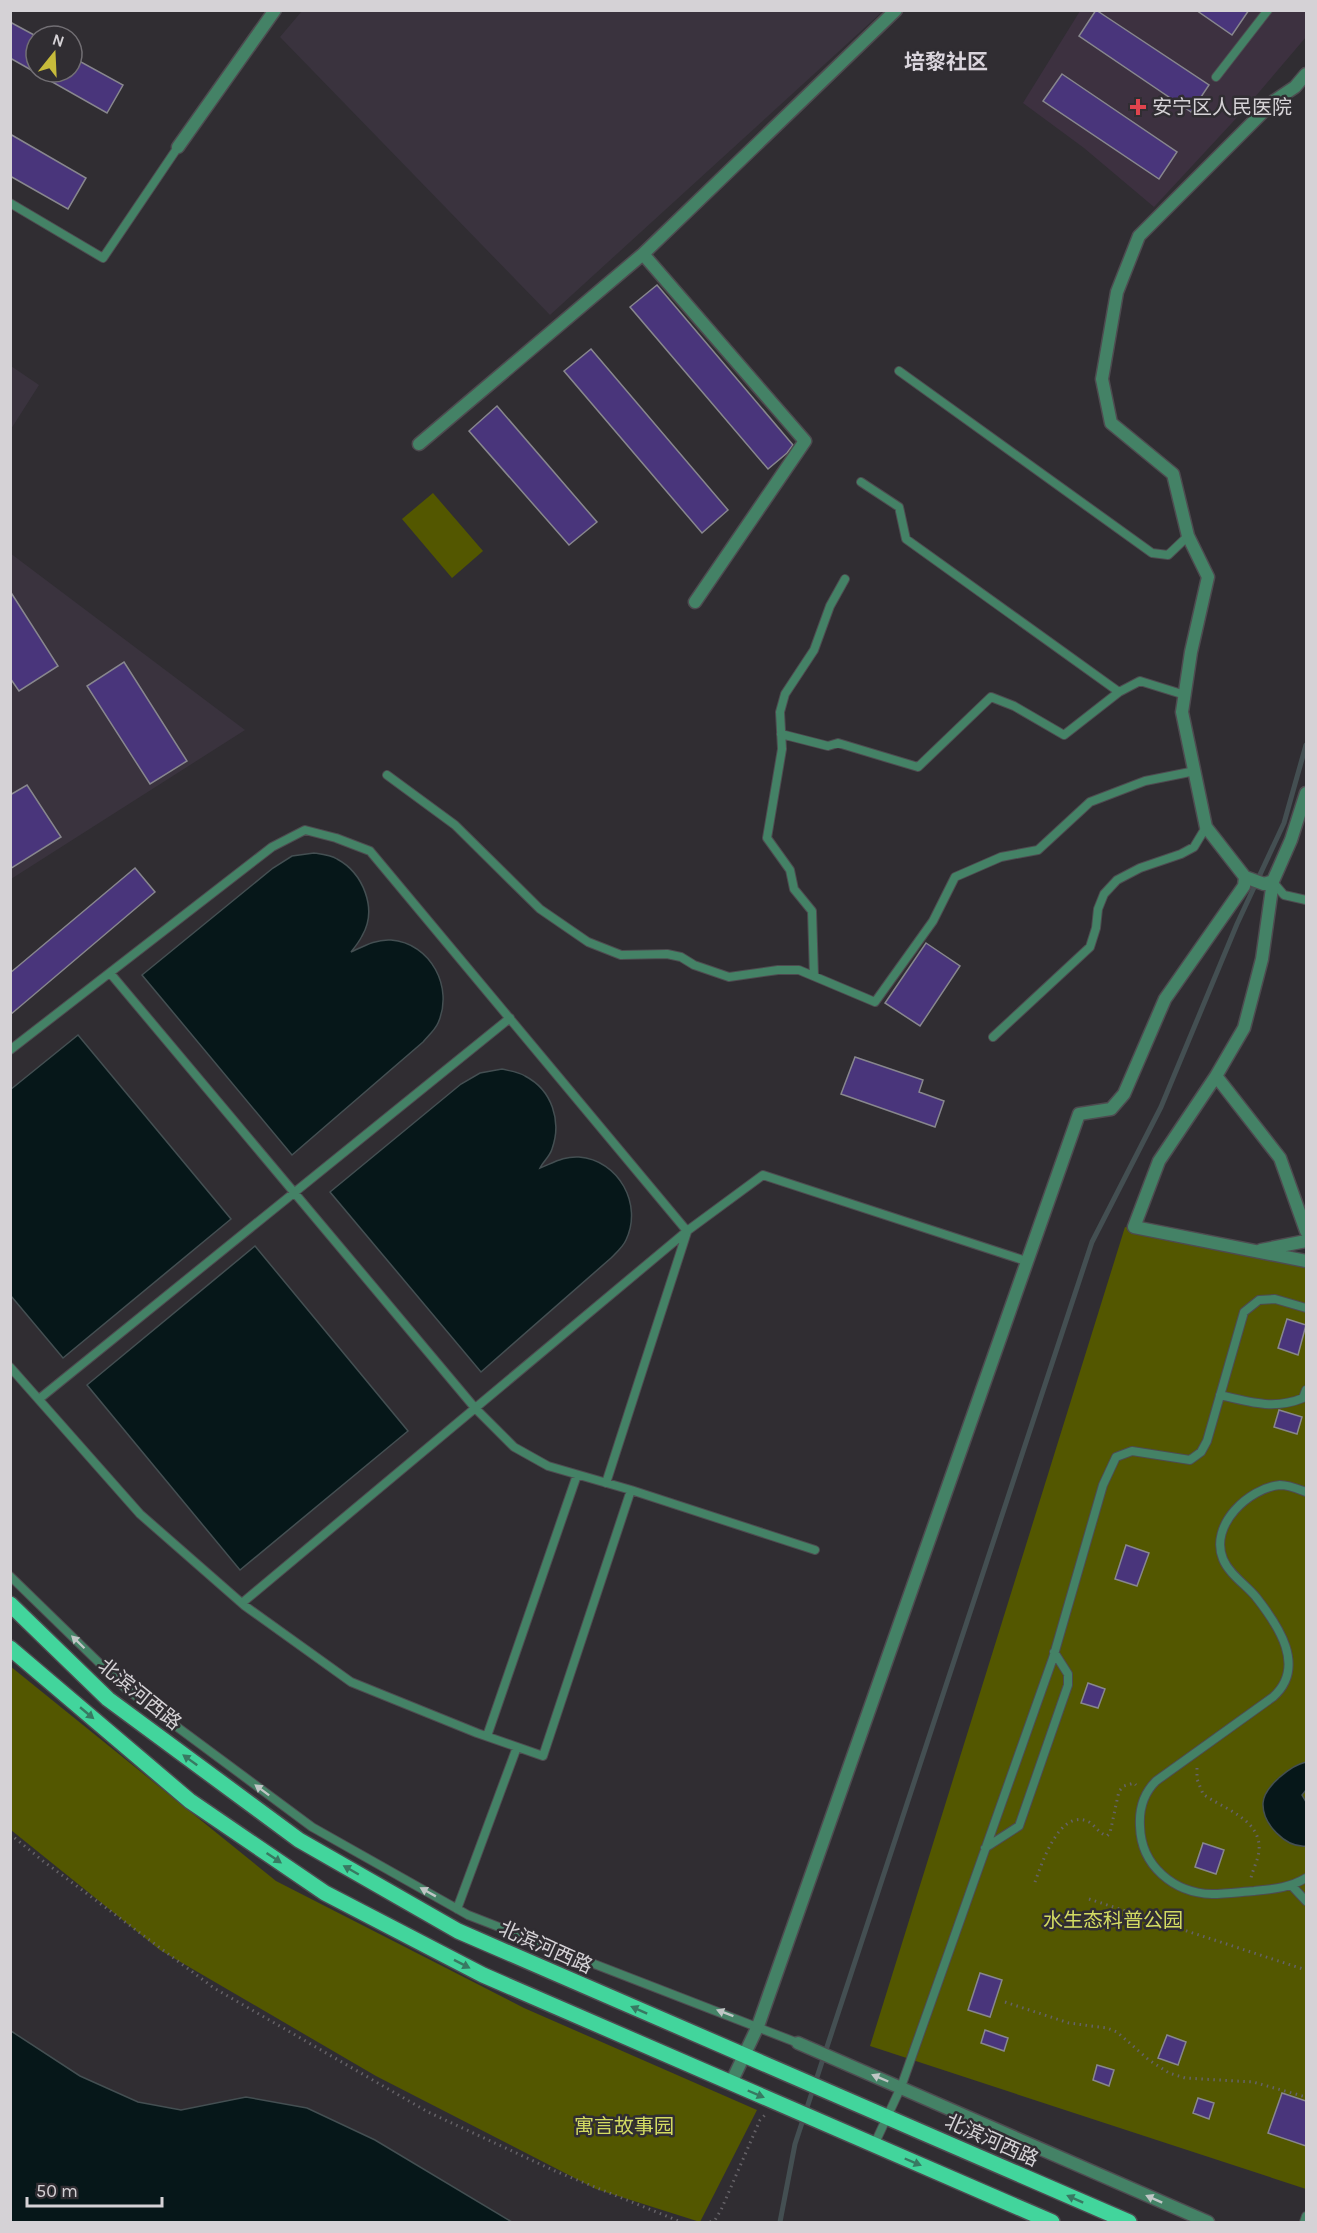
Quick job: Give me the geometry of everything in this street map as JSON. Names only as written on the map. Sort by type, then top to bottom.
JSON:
[{"type":"main road","name":"北滨河西路","points":[[10,1604],[108,1699],[299,1840],[458,1931],[1129,2223]]},
{"type":"main road","points":[[10,1648],[190,1801],[326,1893],[483,1975],[1052,2223]]},
{"type":"street","points":[[178,147],[275,10]]},
{"type":"street","points":[[419,444],[643,254],[896,10]]},
{"type":"street","points":[[1268,883],[1245,877],[1206,827],[1182,712],[1191,652],[1208,577],[1188,536],[1173,474],[1111,423],[1102,379],[1117,292],[1139,236],[1274,101],[1295,87],[1306,74]]},
{"type":"street","points":[[643,254],[805,441],[695,602]]},
{"type":"street","points":[[1306,793],[1292,840],[1268,883],[1262,959],[1244,1028],[1216,1076],[1159,1161],[1134,1227],[1306,1261]]},
{"type":"street","points":[[731,2083],[758,2026],[1079,1114],[1111,1109],[1124,1094],[1165,999],[1244,886],[1245,877]]},
{"type":"street","points":[[1216,1076],[1280,1158],[1306,1231]]},
{"type":"street","points":[[1255,1251],[1306,1241]]},
{"type":"street","points":[[798,2043],[1208,2223]]},
{"type":"lane","points":[[1216,77],[1268,10]]},
{"type":"lane","points":[[10,203],[103,258],[178,147]]},
{"type":"lane","points":[[899,371],[1152,553],[1168,555],[1188,536]]},
{"type":"lane","points":[[861,482],[899,507],[906,539],[1119,692]]},
{"type":"lane","points":[[814,976],[812,911],[794,889],[790,870],[767,838],[782,749],[780,712],[785,694],[814,650],[830,606],[845,579]]},
{"type":"lane","points":[[781,734],[828,746],[838,743],[918,767],[991,697],[1014,706],[1064,735],[1119,692],[1140,681],[1185,695]]},
{"type":"lane","points":[[387,776],[455,825],[540,909],[588,942],[621,955],[668,954],[681,957],[693,966],[729,977],[778,970],[799,970],[875,1002],[933,921],[955,878],[1001,857],[1038,850],[1090,802],[1145,781],[1195,771]]},
{"type":"lane","points":[[993,1037],[1090,947],[1096,928],[1098,909],[1104,894],[1117,880],[1140,868],[1194,847],[1206,827]]},
{"type":"lane","points":[[10,1050],[272,847],[305,830],[336,838],[370,851],[687,1231]]},
{"type":"lane","points":[[1268,883],[1284,895],[1306,900]]},
{"type":"lane","points":[[110,973],[476,1408],[514,1447],[548,1466],[631,1490],[815,1550]]},
{"type":"lane","points":[[39,1399],[510,1018]]},
{"type":"lane","points":[[242,1603],[687,1231],[763,1175],[1026,1261]]},
{"type":"lane","points":[[606,1483],[687,1231]]},
{"type":"lane","points":[[874,2145],[901,2087],[1054,1652],[1103,1485],[1116,1457],[1132,1451],[1190,1460],[1201,1452],[1207,1441],[1244,1312],[1259,1300],[1275,1299],[1306,1308]]},
{"type":"lane","points":[[10,1367],[140,1514],[242,1603],[351,1682],[543,1756],[631,1490]]},
{"type":"lane","points":[[1220,1395],[1266,1406],[1290,1404],[1303,1398],[1306,1390]]},
{"type":"lane","points":[[487,1736],[577,1475]]},
{"type":"lane","points":[[1306,1492],[1281,1485],[1262,1490],[1244,1500],[1226,1524],[1221,1550],[1223,1559],[1256,1597],[1282,1637],[1290,1664],[1288,1679],[1281,1690],[1156,1781],[1147,1790],[1139,1820],[1140,1838],[1151,1864],[1170,1883],[1189,1890],[1212,1894],[1246,1891],[1292,1886],[1306,1878]]},
{"type":"lane","points":[[10,1576],[126,1689],[312,1827],[479,1920],[798,2043]]},
{"type":"lane","points":[[984,1848],[1019,1826],[1068,1684],[1068,1674],[1054,1652]]},
{"type":"lane","points":[[457,1909],[517,1746]]},
{"type":"lane","points":[[1292,1886],[1306,1901]]},
{"type":"lane","points":[[1305,2223],[1306,2216]]},
{"type":"path","points":[[1197,1751],[1197,1779],[1203,1794],[1242,1817],[1259,1843],[1259,1852],[1246,1891]]},
{"type":"path","points":[[1035,1882],[1050,1844],[1067,1823],[1078,1820],[1090,1822],[1099,1834],[1107,1836],[1110,1833],[1119,1791],[1124,1786],[1134,1783],[1147,1790]]},
{"type":"path","points":[[10,1834],[214,1988],[418,2106],[555,2171],[681,2223]]},
{"type":"path","points":[[1089,1899],[1306,1970]]},
{"type":"path","points":[[1005,2002],[1069,2023],[1107,2028],[1117,2032],[1149,2060],[1169,2073],[1185,2078],[1253,2082],[1306,2097]]},
{"type":"path","points":[[710,2223],[721,2210],[760,2120],[777,2103]]},
{"type":"shaded area","points":[[302,11],[883,11],[550,315],[280,37]]},
{"type":"shaded area","name":"安宁区人民医院","points":[[1080,11],[1306,11],[1306,37],[1243,111],[1154,207],[1084,148],[1023,103]]},
{"type":"shaded area","points":[[11,366],[39,385],[11,429]]},
{"type":"shaded area","points":[[10,553],[245,730],[11,879],[10,879]]},
{"type":"shaded area","points":[[314,853],[337,859],[346,865],[361,882],[368,903],[367,926],[351,952],[370,943],[386,940],[405,943],[417,949],[436,969],[441,982],[442,1010],[437,1026],[423,1042],[292,1155],[142,975],[273,868],[292,856]]},
{"type":"shaded area","points":[[78,1035],[231,1219],[63,1358],[11,1296],[10,1090]]},
{"type":"shaded area","points":[[502,1069],[520,1074],[534,1082],[542,1089],[552,1107],[555,1117],[555,1138],[551,1152],[540,1168],[574,1157],[593,1160],[606,1166],[616,1175],[629,1199],[631,1227],[625,1243],[611,1258],[481,1372],[330,1192],[461,1084],[480,1073]]},
{"type":"shaded area","points":[[255,1246],[408,1431],[240,1570],[87,1385]]},
{"type":"shaded area","points":[[1306,1762],[1306,1790],[1302,1795],[1306,1802],[1306,1846],[1298,1846],[1283,1839],[1271,1826],[1266,1819],[1263,1803],[1273,1783],[1294,1767]]},
{"type":"shaded area","points":[[11,2031],[80,2076],[138,2102],[181,2110],[246,2097],[307,2108],[375,2140],[512,2222],[11,2222]]},
{"type":"green space","points":[[433,493],[483,551],[452,578],[402,519]]},
{"type":"green space","name":"水生态科普公园","points":[[1125,1227],[1306,1265],[1306,2189],[870,2046]]},
{"type":"green space","name":"寓言故事园","points":[[10,1666],[276,1881],[524,2008],[757,2110],[700,2222],[596,2189],[376,2076],[160,1950],[11,1830]]},
{"type":"building","points":[[1096,10],[1209,85],[1191,112],[1079,36]]},
{"type":"building","points":[[1196,10],[1249,10],[1232,35]]},
{"type":"building","points":[[10,22],[24,30],[24,66],[10,58]]},
{"type":"building","points":[[84,64],[123,85],[107,113],[56,84],[84,84]]},
{"type":"building","points":[[1062,74],[1177,152],[1159,179],[1043,101]]},
{"type":"building","points":[[10,134],[86,178],[68,209],[10,176]]},
{"type":"building","points":[[657,285],[793,445],[768,469],[630,307]]},
{"type":"building","points":[[591,349],[728,510],[702,533],[564,371]]},
{"type":"building","points":[[497,406],[597,522],[569,545],[469,431]]},
{"type":"building","points":[[10,591],[58,666],[19,691],[10,678]]},
{"type":"building","points":[[124,662],[187,761],[150,784],[87,686]]},
{"type":"building","points":[[27,785],[61,837],[10,869],[10,795]]},
{"type":"building","points":[[135,868],[155,892],[10,1015],[10,973]]},
{"type":"building","points":[[926,943],[960,966],[920,1026],[885,1003]]},
{"type":"building","points":[[855,1057],[923,1080],[919,1092],[944,1101],[935,1127],[841,1094]]},
{"type":"building","points":[[1287,1319],[1306,1325],[1298,1355],[1278,1348]]},
{"type":"building","points":[[1279,1410],[1302,1417],[1297,1434],[1274,1427]]},
{"type":"building","points":[[1126,1545],[1149,1553],[1137,1586],[1115,1579]]},
{"type":"building","points":[[1088,1683],[1105,1689],[1098,1708],[1081,1703]]},
{"type":"building","points":[[1203,1843],[1224,1850],[1216,1874],[1195,1867]]},
{"type":"building","points":[[980,1973],[1002,1980],[990,2017],[968,2010]]},
{"type":"building","points":[[985,2030],[1008,2038],[1004,2051],[981,2043]]},
{"type":"building","points":[[1167,2035],[1186,2042],[1178,2065],[1158,2058]]},
{"type":"building","points":[[1097,2065],[1114,2070],[1109,2086],[1093,2080]]},
{"type":"building","points":[[1282,2093],[1306,2101],[1306,2146],[1268,2133]]},
{"type":"building","points":[[1198,2098],[1214,2103],[1209,2119],[1193,2113]]},
{"type":"waterway","points":[[780,2222],[795,2144],[1092,1242],[1161,1107],[1237,924],[1284,823],[1306,745]]},
{"type":"place","name":"安宁区人民医院","points":[[1138,107]]},
{"type":"district","name":"培黎社区","points":[[946,62]]}]
